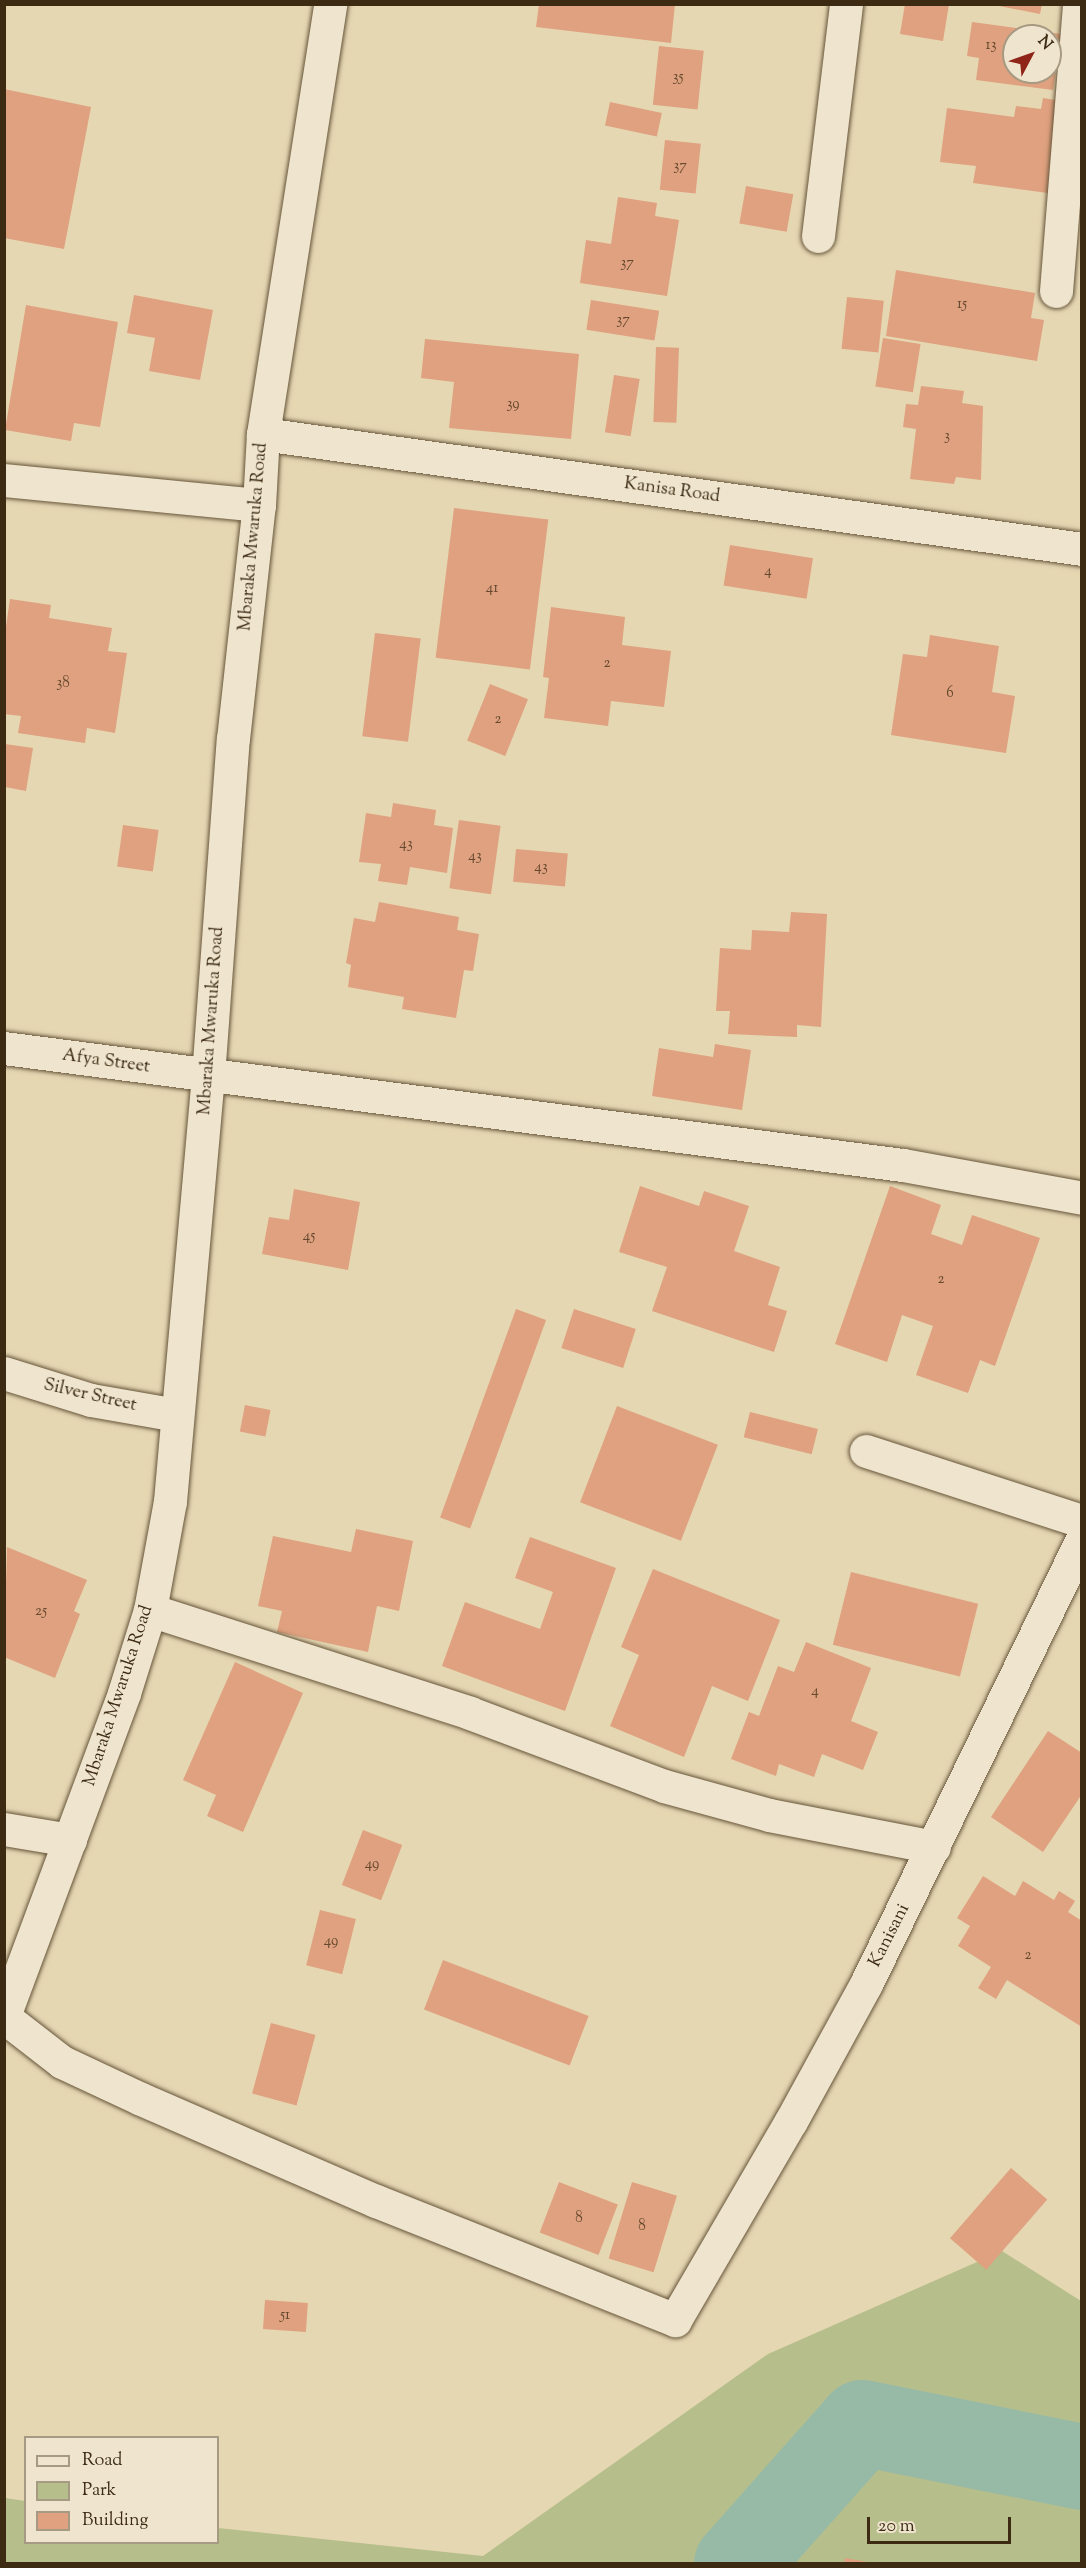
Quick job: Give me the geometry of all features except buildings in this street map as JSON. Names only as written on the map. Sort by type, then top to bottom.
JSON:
[{"type":"street","name":"Mbaraka Mwaruka Road","points":[[4,2017],[124,1693],[150,1610],[170,1501],[208,1076],[233,740],[259,505],[263,434],[330,4]]},
{"type":"street","points":[[818,236],[846,4]]},
{"type":"street","points":[[1056,291],[1079,4]]},
{"type":"street","name":"Kanisa Road","points":[[263,434],[1082,549]]},
{"type":"street","points":[[4,480],[259,505]]},
{"type":"street","name":"Afya Street","points":[[4,1048],[208,1076],[426,1101],[903,1165],[1082,1198]]},
{"type":"street","name":"Silver Street","points":[[4,1373],[91,1400],[177,1415]]},
{"type":"street","points":[[867,1451],[1082,1521]]},
{"type":"street","name":"Kanisani","points":[[4,2017],[62,2062],[141,2099],[376,2201],[675,2320],[791,2121],[934,1847],[1082,1539]]},
{"type":"street","points":[[150,1610],[470,1713],[664,1786],[769,1815],[934,1847]]},
{"type":"street","points":[[4,1829],[70,1840]]},
{"type":"green space","points":[[1002,2251],[1081,2301],[1081,2563],[5,2564],[5,2498],[24,2501],[24,2544],[219,2544],[219,2528],[483,2556],[768,2354]]},
{"type":"waterway","points":[[737,2564],[862,2423],[1082,2467]]}]
